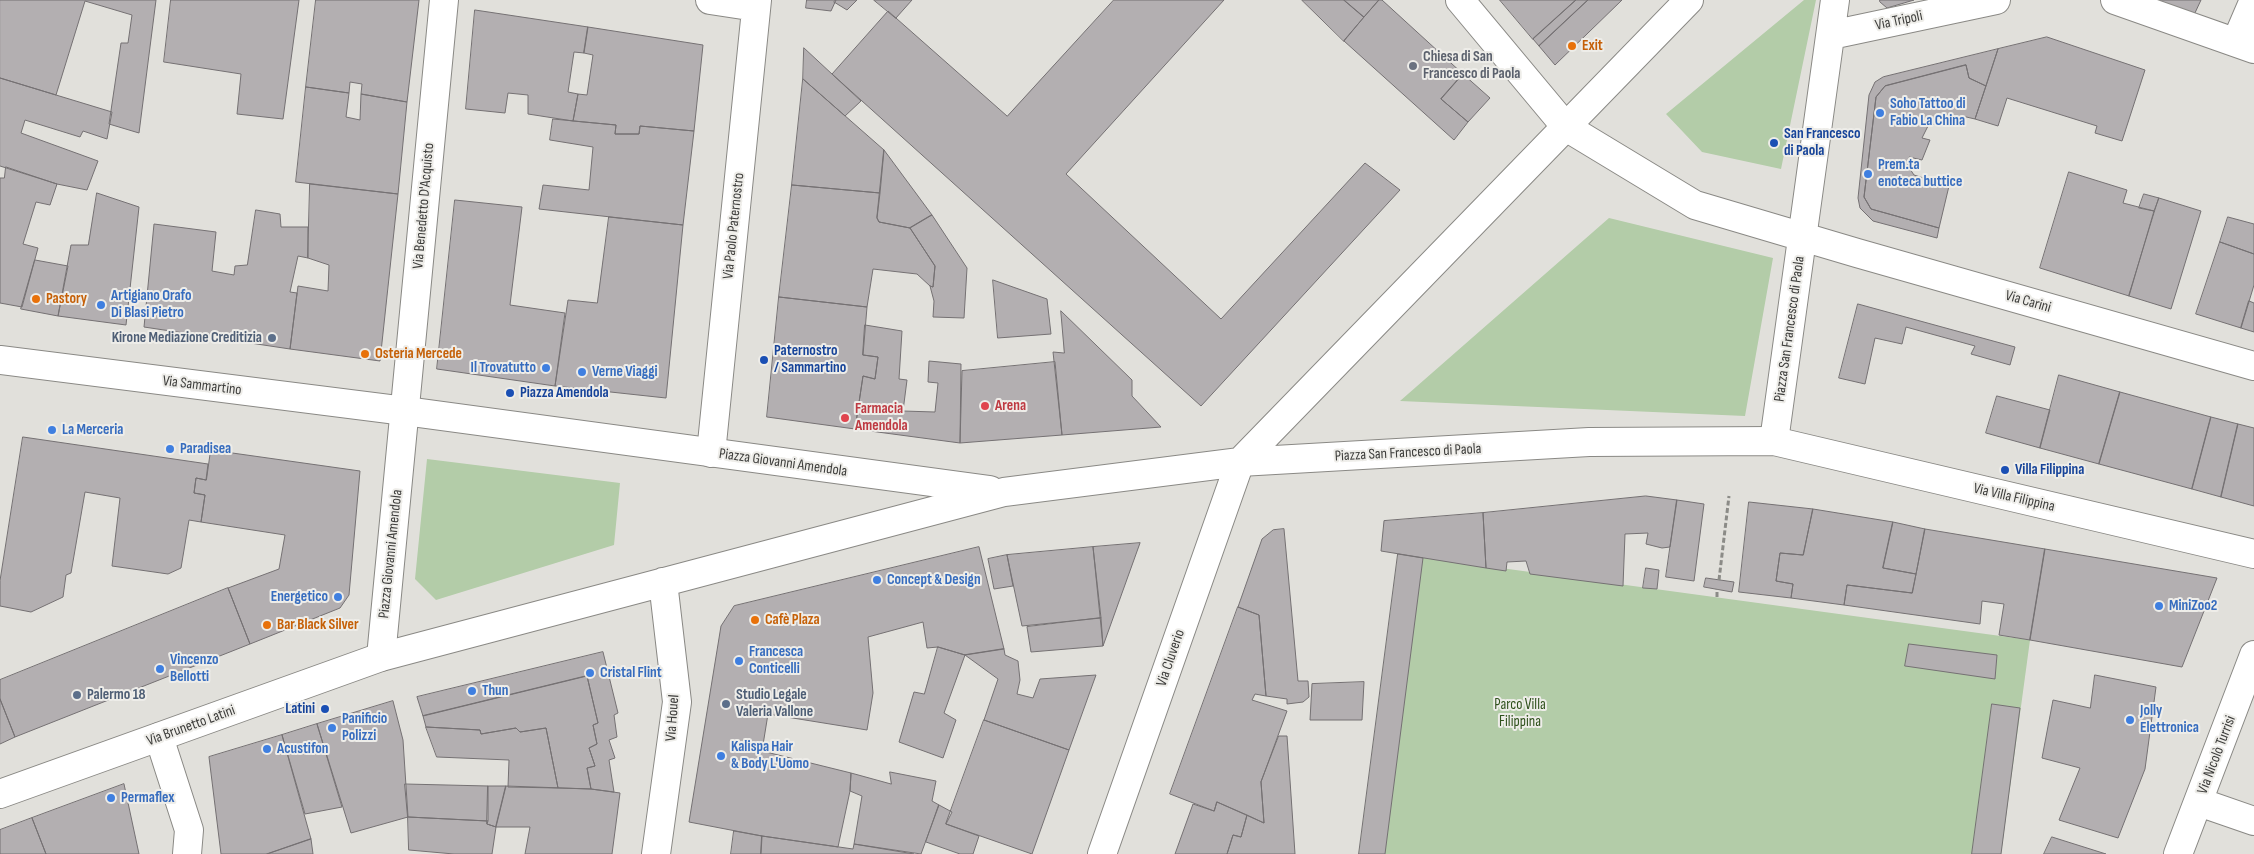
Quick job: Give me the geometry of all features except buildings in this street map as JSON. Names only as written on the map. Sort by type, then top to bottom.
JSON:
[{"type":"street","name":"Via Benedetto D'Acquisto","points":[[405,411],[444,0]]},
{"type":"street","points":[[710,0],[757,4]]},
{"type":"street","name":"Via Carini","points":[[1460,0],[1566,127],[1694,205],[1803,238],[2254,366]]},
{"type":"street","points":[[1240,462],[1689,0]]},
{"type":"street","name":"Piazza San Francesco di Paola","points":[[1240,462],[1589,442],[1774,441],[1835,0]]},
{"type":"street","name":"Via Tripoli","points":[[1831,35],[1996,0]]},
{"type":"street","points":[[2115,0],[2245,46],[2254,0]]},
{"type":"street","name":"Via Paolo Paternostro","points":[[711,453],[757,4]]},
{"type":"street","name":"Via Sammartino","points":[[0,360],[405,411]]},
{"type":"street","name":"Piazza Giovanni Amendola","points":[[1004,492],[405,411],[381,657],[1004,492],[1240,462]]},
{"type":"street","name":"Via Villa Filippina","points":[[1774,441],[2254,554]]},
{"type":"street","name":"Via Cluverio","points":[[1102,854],[1240,462]]},
{"type":"street","name":"Via Houel","points":[[656,854],[677,702],[663,582]]},
{"type":"street","name":"Via Nicolò Turrisi","points":[[2178,854],[2254,655]]},
{"type":"street","name":"Via Brunetto Latini","points":[[0,794],[381,657]]},
{"type":"street","points":[[159,737],[189,830],[187,854]]},
{"type":"street","points":[[2199,802],[2254,821]]},
{"type":"path","points":[[1719,580],[1729,496]]},
{"type":"path","points":[[1717,597],[1718,590]]},
{"type":"green space","points":[[1804,0],[1816,0],[1781,169],[1702,152],[1666,114]]},
{"type":"green space","points":[[1609,218],[1773,258],[1745,416],[1400,401]]},
{"type":"green space","points":[[427,459],[620,483],[614,545],[436,600],[415,579]]},
{"type":"green space","name":"Parco Villa Filippina","points":[[1398,554],[2030,640],[2001,854],[1359,854]]},
{"type":"place","name":"Exit","points":[[1572,46]]},
{"type":"place","name":"Chiesa di San Francesco di Paola","points":[[1413,66]]},
{"type":"place","name":"Soho Tattoo di Fabio La China","points":[[1880,113]]},
{"type":"place","name":"San Francesco di Paola","points":[[1774,143]]},
{"type":"place","name":"Prem.ta enoteca buttice","points":[[1868,174]]},
{"type":"place","name":"Pastory","points":[[36,299]]},
{"type":"place","name":"Artigiano Orafo Di Blasi Pietro","points":[[101,305]]},
{"type":"place","name":"Kirone Mediazione Creditizia","points":[[272,338]]},
{"type":"place","name":"Osteria Mercede","points":[[365,354]]},
{"type":"place","name":"Paternostro / Sammartino","points":[[764,360]]},
{"type":"place","name":"Il Trovatutto","points":[[546,368]]},
{"type":"place","name":"Verne Viaggi","points":[[582,372]]},
{"type":"place","name":"Piazza Amendola","points":[[510,393]]},
{"type":"place","name":"Arena","points":[[985,406]]},
{"type":"place","name":"Farmacia Amendola","points":[[845,418]]},
{"type":"place","name":"La Merceria","points":[[52,430]]},
{"type":"place","name":"Paradisea","points":[[170,449]]},
{"type":"place","name":"Villa Filippina","points":[[2005,470]]},
{"type":"place","name":"Concept & Design","points":[[877,580]]},
{"type":"place","name":"Energetico","points":[[338,597]]},
{"type":"place","name":"MiniZoo2","points":[[2159,606]]},
{"type":"place","name":"Cafè Plaza","points":[[755,620]]},
{"type":"place","name":"Bar Black Silver","points":[[267,625]]},
{"type":"place","name":"Francesca Conticelli","points":[[739,661]]},
{"type":"place","name":"Vincenzo Bellotti","points":[[160,669]]},
{"type":"place","name":"Cristal Flint","points":[[590,673]]},
{"type":"place","name":"Thun","points":[[472,691]]},
{"type":"place","name":"Palermo 18","points":[[77,695]]},
{"type":"place","name":"Studio Legale Valeria Vallone","points":[[726,704]]},
{"type":"place","name":"Latini","points":[[325,709]]},
{"type":"place","name":"Jolly Elettronica","points":[[2130,720]]},
{"type":"place","name":"Panificio Polizzi","points":[[332,728]]},
{"type":"place","name":"Acustifon","points":[[267,749]]},
{"type":"place","name":"Kalispa Hair & Body L'Uomo","points":[[721,756]]},
{"type":"place","name":"Permaflex","points":[[111,798]]}]
